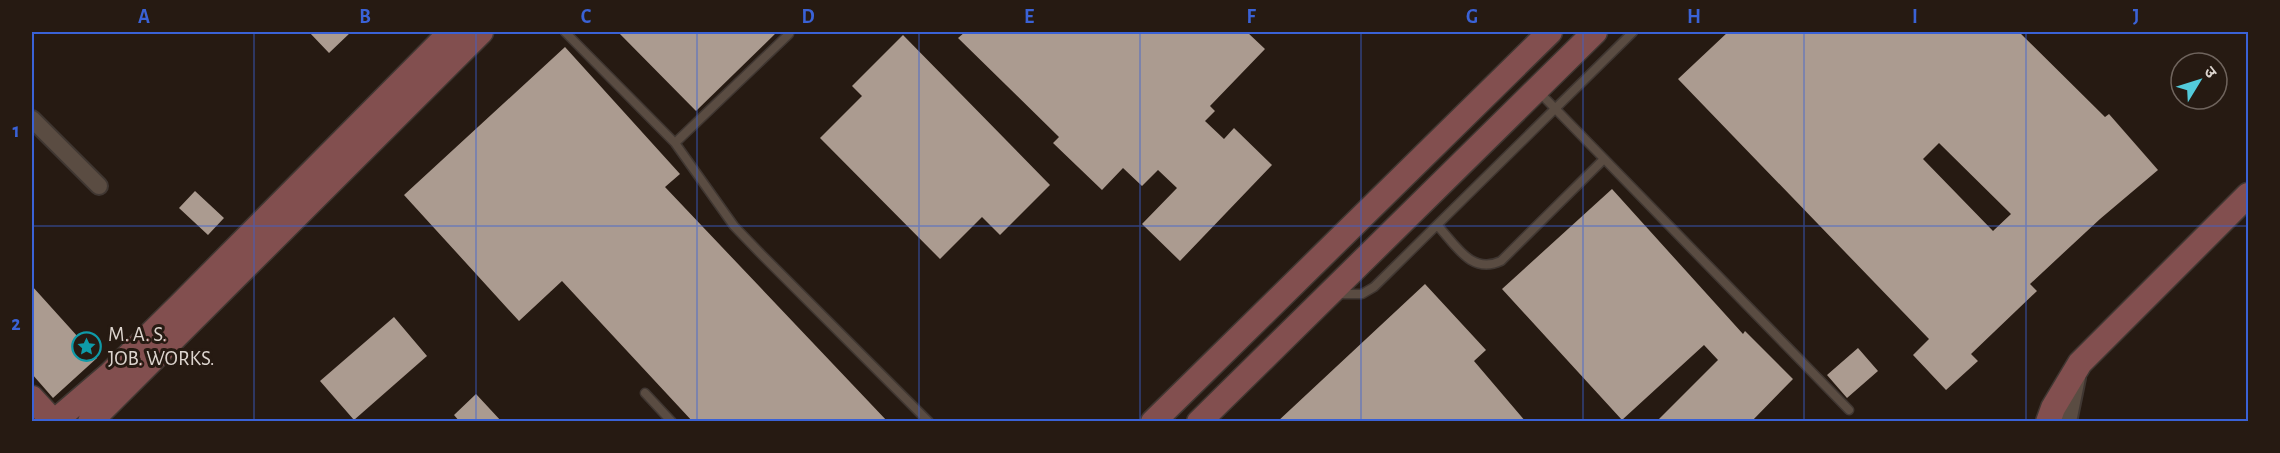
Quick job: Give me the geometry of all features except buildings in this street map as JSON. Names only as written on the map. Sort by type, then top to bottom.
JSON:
[{"type":"street","points":[[32,398],[54,421],[110,374],[452,32]]},
{"type":"street","points":[[90,422],[482,32]]},
{"type":"street","points":[[1162,419],[1189,387],[1550,32]]},
{"type":"street","points":[[1189,387],[1209,418],[1329,293],[1595,32]]},
{"type":"street","points":[[32,119],[99,186]]},
{"type":"street","points":[[2048,422],[2053,408],[2080,363],[2248,195]]},
{"type":"street","points":[[2068,422],[2080,363]]},
{"type":"lane","points":[[565,32],[675,143],[734,226],[929,422]]},
{"type":"lane","points":[[1329,293],[1362,294],[1374,287],[1633,32]]},
{"type":"lane","points":[[675,143],[789,34]]},
{"type":"lane","points":[[1536,89],[1849,410]]},
{"type":"lane","points":[[1437,225],[1466,256],[1479,266],[1489,267],[1501,261],[1604,159]]},
{"type":"lane","points":[[645,393],[672,422]]},
{"type":"place","name":"M. A. S. JOB. WORKS.","points":[[87,346]]}]
